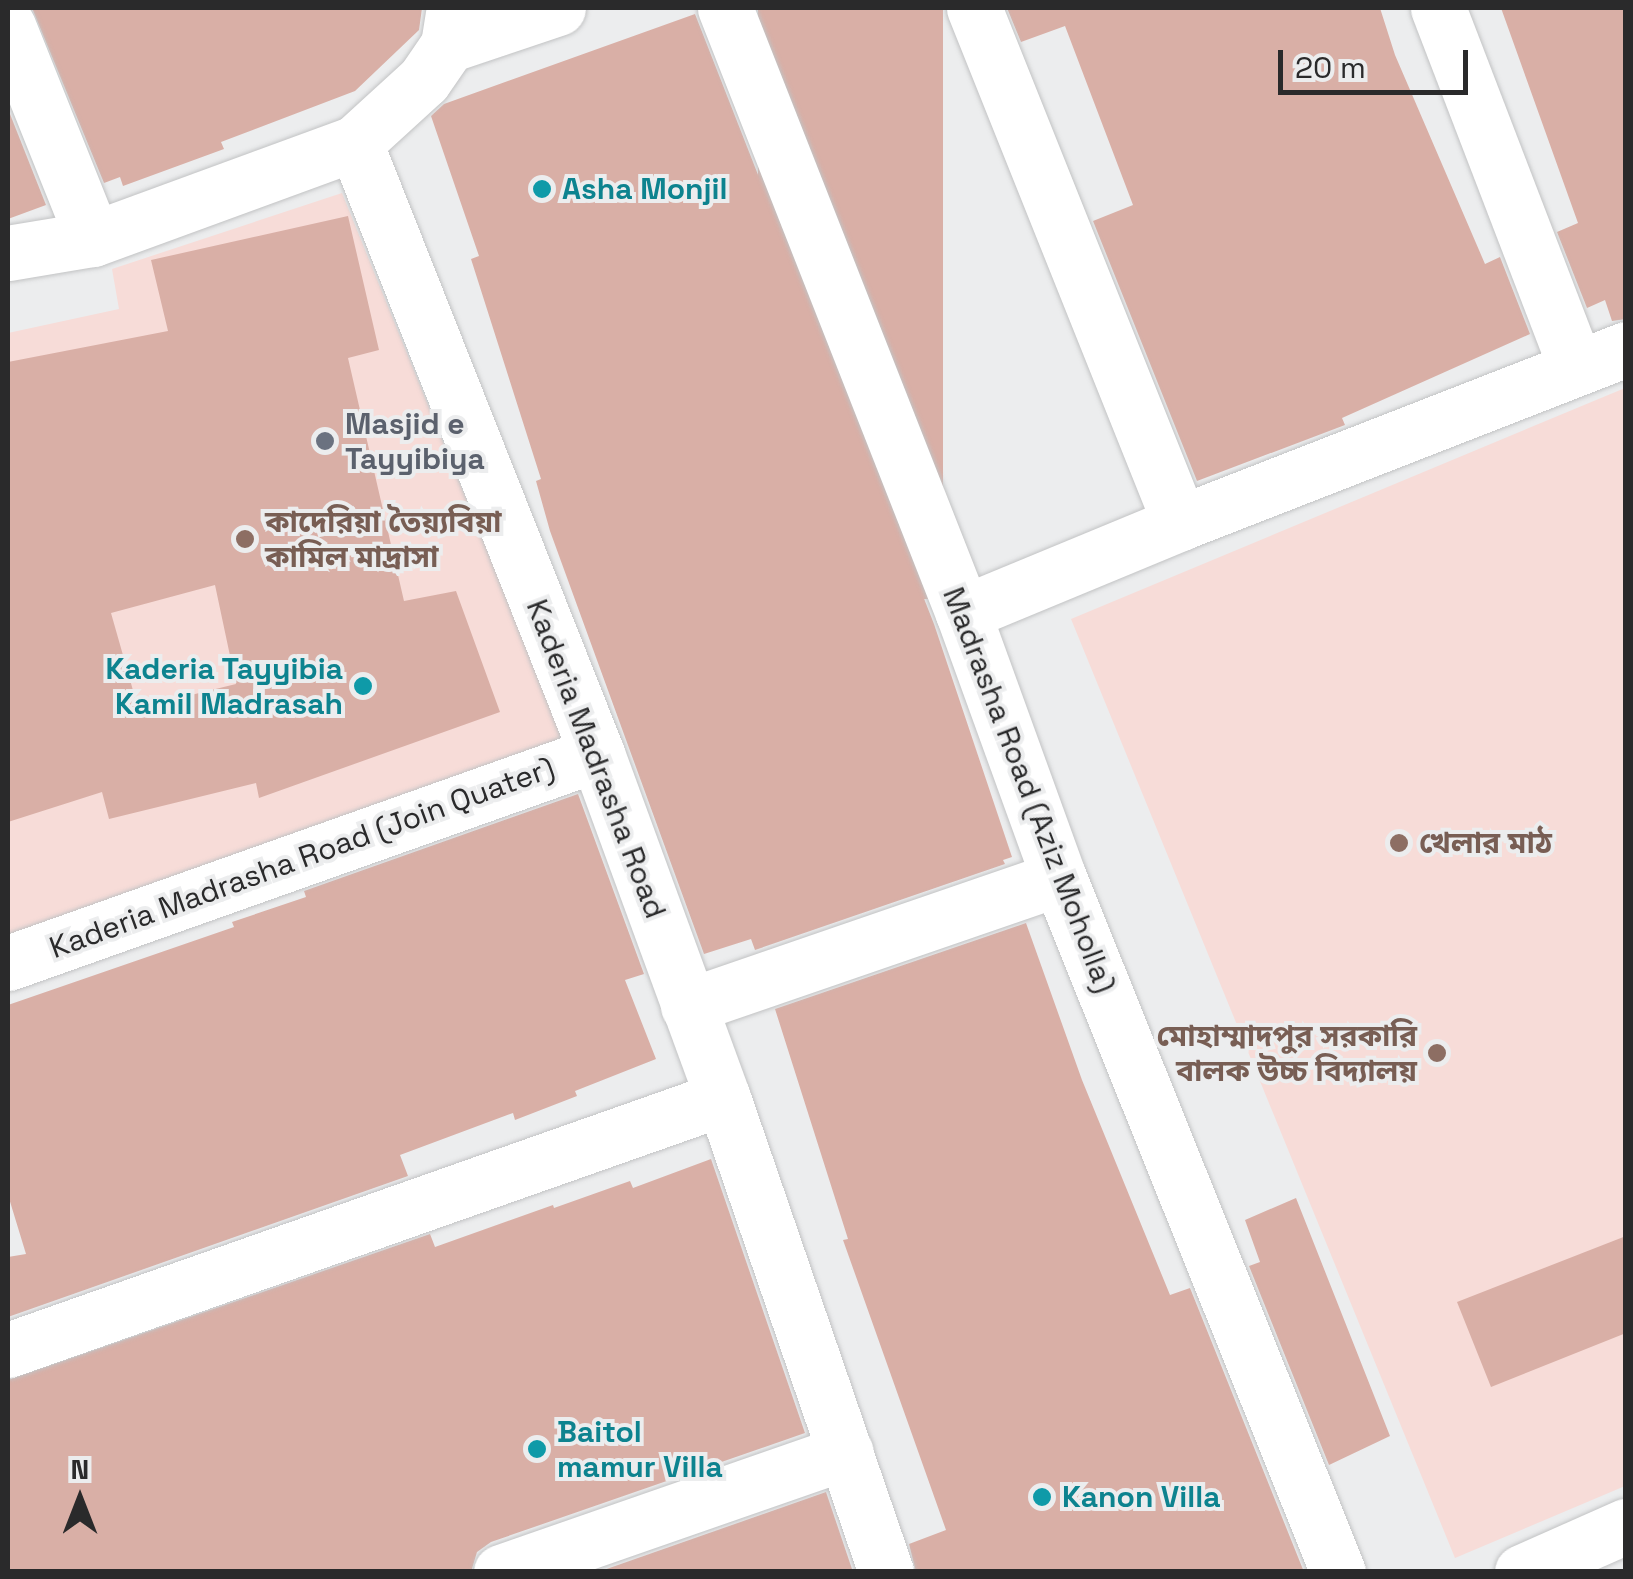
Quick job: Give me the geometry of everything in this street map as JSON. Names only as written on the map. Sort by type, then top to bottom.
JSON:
[{"type":"street","points":[[8,253],[93,239],[356,143],[424,80],[451,26],[558,8]]},
{"type":"street","name":"Madrasha Road (Aziz Moholla)","points":[[724,8],[963,613],[1059,878],[1338,1572]]},
{"type":"street","points":[[974,8],[1180,522]]},
{"type":"street","points":[[963,613],[1180,522],[1601,358],[1438,8]]},
{"type":"street","points":[[8,26],[93,239]]},
{"type":"street","name":"Kaderia Madrasha Road","points":[[356,143],[597,754],[723,1098],[886,1572]]},
{"type":"street","name":"Kaderia Madrasha Road (Join Quater)","points":[[8,963],[597,754]]},
{"type":"street","points":[[688,1006],[1059,878]]},
{"type":"street","points":[[8,1350],[723,1098]]},
{"type":"street","points":[[500,1572],[846,1452]]},
{"type":"street","points":[[1522,1572],[1626,1526]]},
{"type":"shaded area","name":"কাদেরিয়া তৈয়্যবিয়া কামিল মাদ্রাসা","points":[[342,193],[566,745],[8,935],[8,333],[119,309],[112,269]]},
{"type":"shaded area","name":"মোহাম্মাদপুর সরকারি বালক উচ্চ বিদ্যালয়","points":[[1625,388],[1625,1486],[1455,1558],[1071,619]]},
{"type":"building","points":[[32,8],[422,8],[419,30],[355,91],[221,142],[224,149],[123,186],[120,177],[104,183]]},
{"type":"building","points":[[758,8],[943,8],[943,599],[758,599]]},
{"type":"building","points":[[1007,8],[1380,8],[1395,55],[1485,264],[1500,257],[1530,334],[1342,418],[1345,425],[1197,481],[1093,221],[1133,205],[1065,26],[1021,42]]},
{"type":"building","points":[[1501,8],[1626,8],[1626,319],[1612,321],[1605,300],[1587,308],[1557,232],[1578,223]]},
{"type":"building","points":[[695,14],[934,624],[1012,857],[1003,860],[1005,864],[755,950],[751,939],[704,954],[550,531],[536,481],[541,479],[471,259],[479,256],[431,116],[444,104]]},
{"type":"building","points":[[8,109],[46,205],[8,219]]},
{"type":"building","name":"কাদেরিয়া তৈয়্যবিয়া কামিল মাদ্রাসা","points":[[348,216],[379,350],[348,358],[404,601],[456,591],[500,712],[259,798],[256,783],[109,819],[102,792],[8,822],[8,362],[168,331],[151,260]],"holes":[[[215,585],[236,684],[138,708],[111,613]]]},
{"type":"building","points":[[578,794],[644,974],[625,980],[656,1059],[515,1120],[513,1113],[400,1155],[408,1176],[8,1317],[8,1257],[26,1254],[8,1195],[8,1005],[234,927],[232,922],[306,897],[304,891]]},
{"type":"building","points":[[1026,923],[1082,1080],[1170,1295],[1190,1288],[1304,1572],[916,1572],[909,1544],[946,1530],[843,1240],[848,1239],[775,1009]]},
{"type":"building","points":[[711,1159],[805,1433],[491,1542],[477,1552],[471,1572],[8,1572],[8,1380],[430,1234],[435,1247],[553,1205],[554,1208],[630,1181],[633,1188]]},
{"type":"building","points":[[1296,1198],[1390,1436],[1329,1465],[1249,1266],[1260,1262],[1245,1220]]},
{"type":"building","points":[[1626,1236],[1626,1333],[1491,1387],[1457,1302]]},
{"type":"building","points":[[826,1492],[853,1572],[598,1572]]},
{"type":"place","name":"Asha Monjil","points":[[542,189]]},
{"type":"place","name":"Masjid e Tayyibiya","points":[[325,441]]},
{"type":"place","name":"কাদেরিয়া তৈয়্যবিয়া কামিল মাদ্রাসা","points":[[245,539]]},
{"type":"place","name":"Kaderia Tayyibia Kamil Madrasah","points":[[363,686]]},
{"type":"place","name":"খেলার মাঠ","points":[[1399,843]]},
{"type":"place","name":"মোহাম্মাদপুর সরকারি বালক উচ্চ বিদ্যালয়","points":[[1437,1053]]},
{"type":"place","name":"Baitol mamur Villa","points":[[537,1449]]},
{"type":"place","name":"Kanon Villa","points":[[1042,1497]]}]
